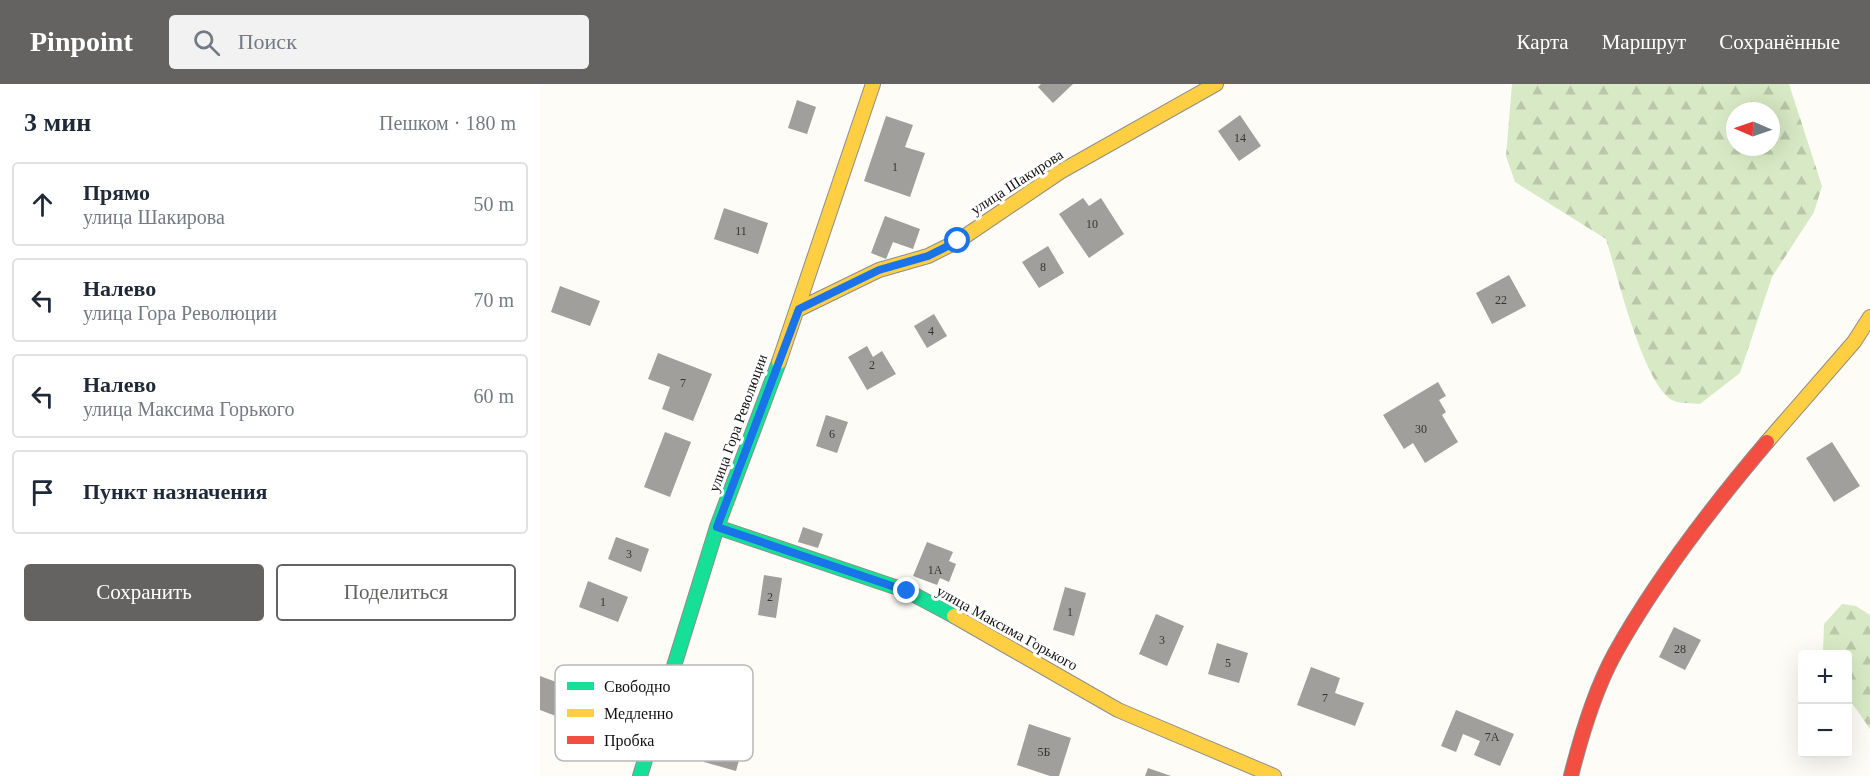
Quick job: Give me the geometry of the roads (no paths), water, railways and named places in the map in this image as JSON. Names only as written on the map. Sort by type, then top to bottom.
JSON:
[{"type":"street","name":"улица Гора Революции","points":[[674,665],[717,527],[799,309],[873,84]]},
{"type":"street","name":"улица Шакирова","points":[[799,309],[879,270],[928,256],[958,241],[1060,172],[1216,84]]},
{"type":"street","points":[[1571,776],[1580,739],[1613,657],[1652,592],[1748,465],[1854,342],[1870,317]]},
{"type":"street","name":"улица Максима Горького","points":[[717,527],[907,591],[991,635],[1118,710],[1274,776]]},
{"type":"street","name":"улица Гора Революции","points":[[640,776],[645,761]]}]
